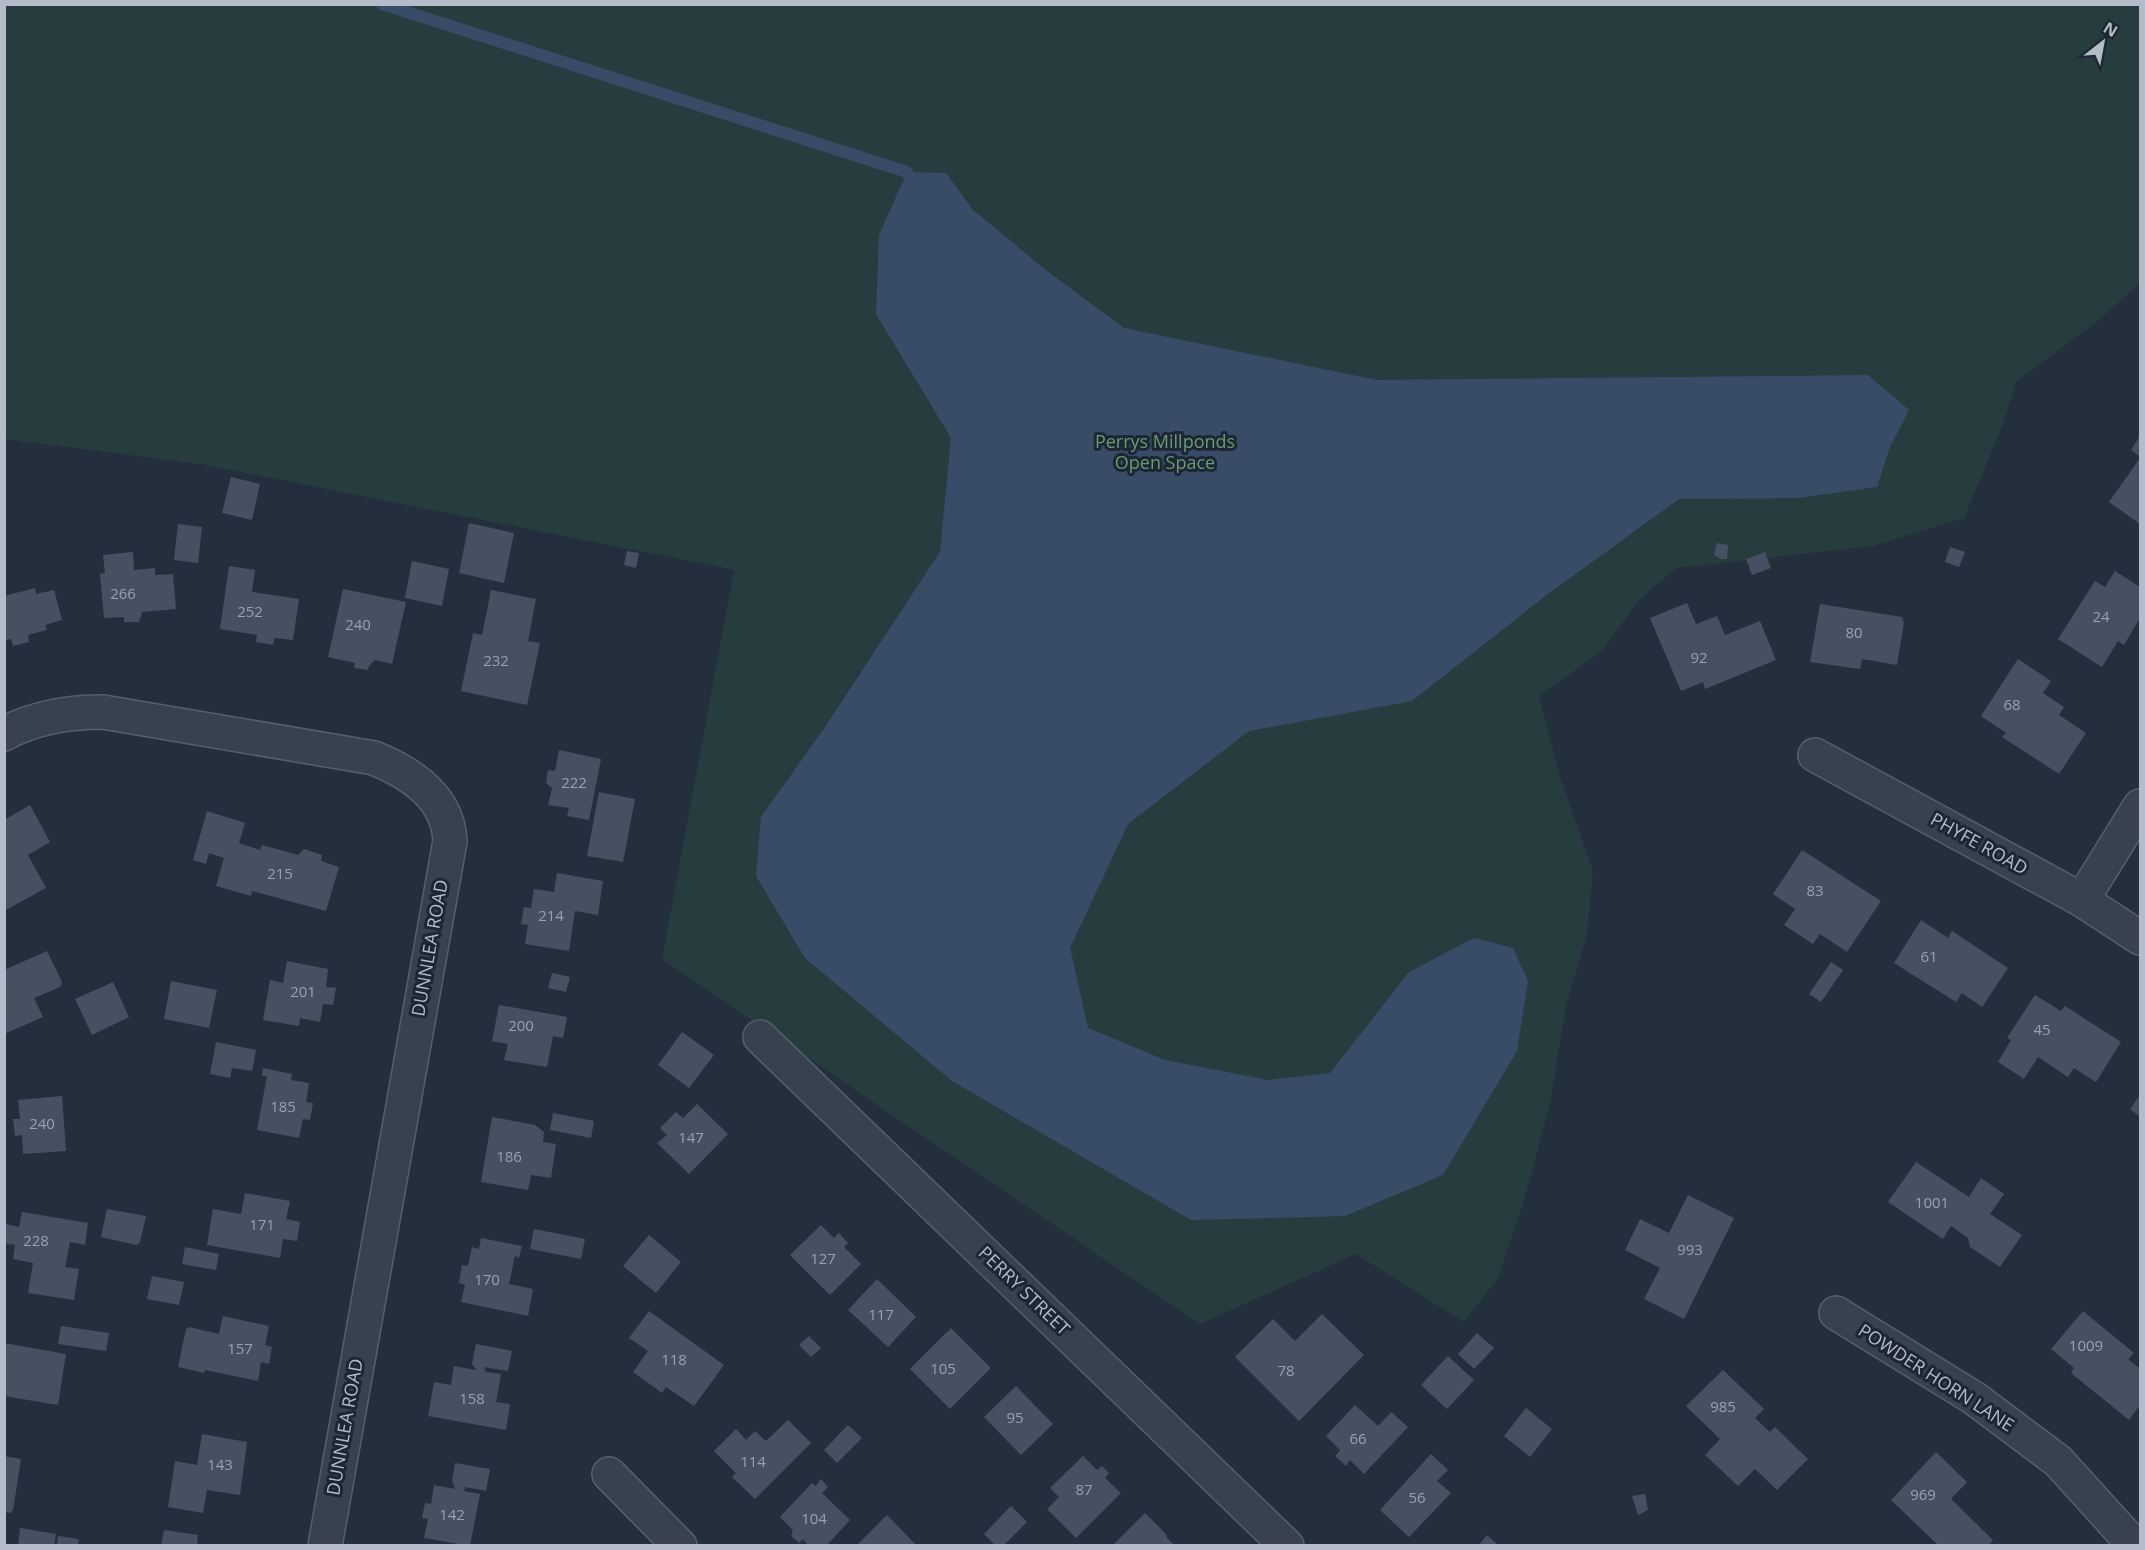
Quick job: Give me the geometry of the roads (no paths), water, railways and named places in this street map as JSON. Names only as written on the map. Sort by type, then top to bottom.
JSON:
[{"type":"street","name":"DUNNLEA ROAD","points":[[4,734],[50,716],[76,712],[103,712],[374,758],[399,768],[420,782],[446,816],[450,841],[325,1545]]},
{"type":"street","name":"PHYFE ROAD","points":[[1815,754],[2082,900],[2140,938]]},
{"type":"street","points":[[2082,900],[2140,806]]},
{"type":"street","name":"PERRY STREET","points":[[760,1037],[1287,1545]]},
{"type":"street","name":"POWDER HORN LANE","points":[[1836,1313],[1974,1398],[2058,1461],[2135,1545]]},
{"type":"street","points":[[609,1474],[680,1545]]},
{"type":"water","points":[[907,172],[946,173],[973,210],[1047,271],[1124,328],[1377,380],[1868,375],[1909,410],[1890,447],[1877,487],[1798,498],[1679,499],[1544,597],[1412,701],[1249,731],[1128,824],[1070,948],[1088,1028],[1165,1060],[1268,1080],[1330,1073],[1409,972],[1474,938],[1513,948],[1528,981],[1517,1051],[1443,1175],[1345,1216],[1191,1220],[952,1081],[805,958],[756,876],[761,817],[823,730],[940,552],[951,438],[876,314],[879,235]]},
{"type":"waterway","points":[[382,4],[907,172]]},
{"type":"park label","name":"Perrys Millponds Open Space","points":[[1165,452]]}]
